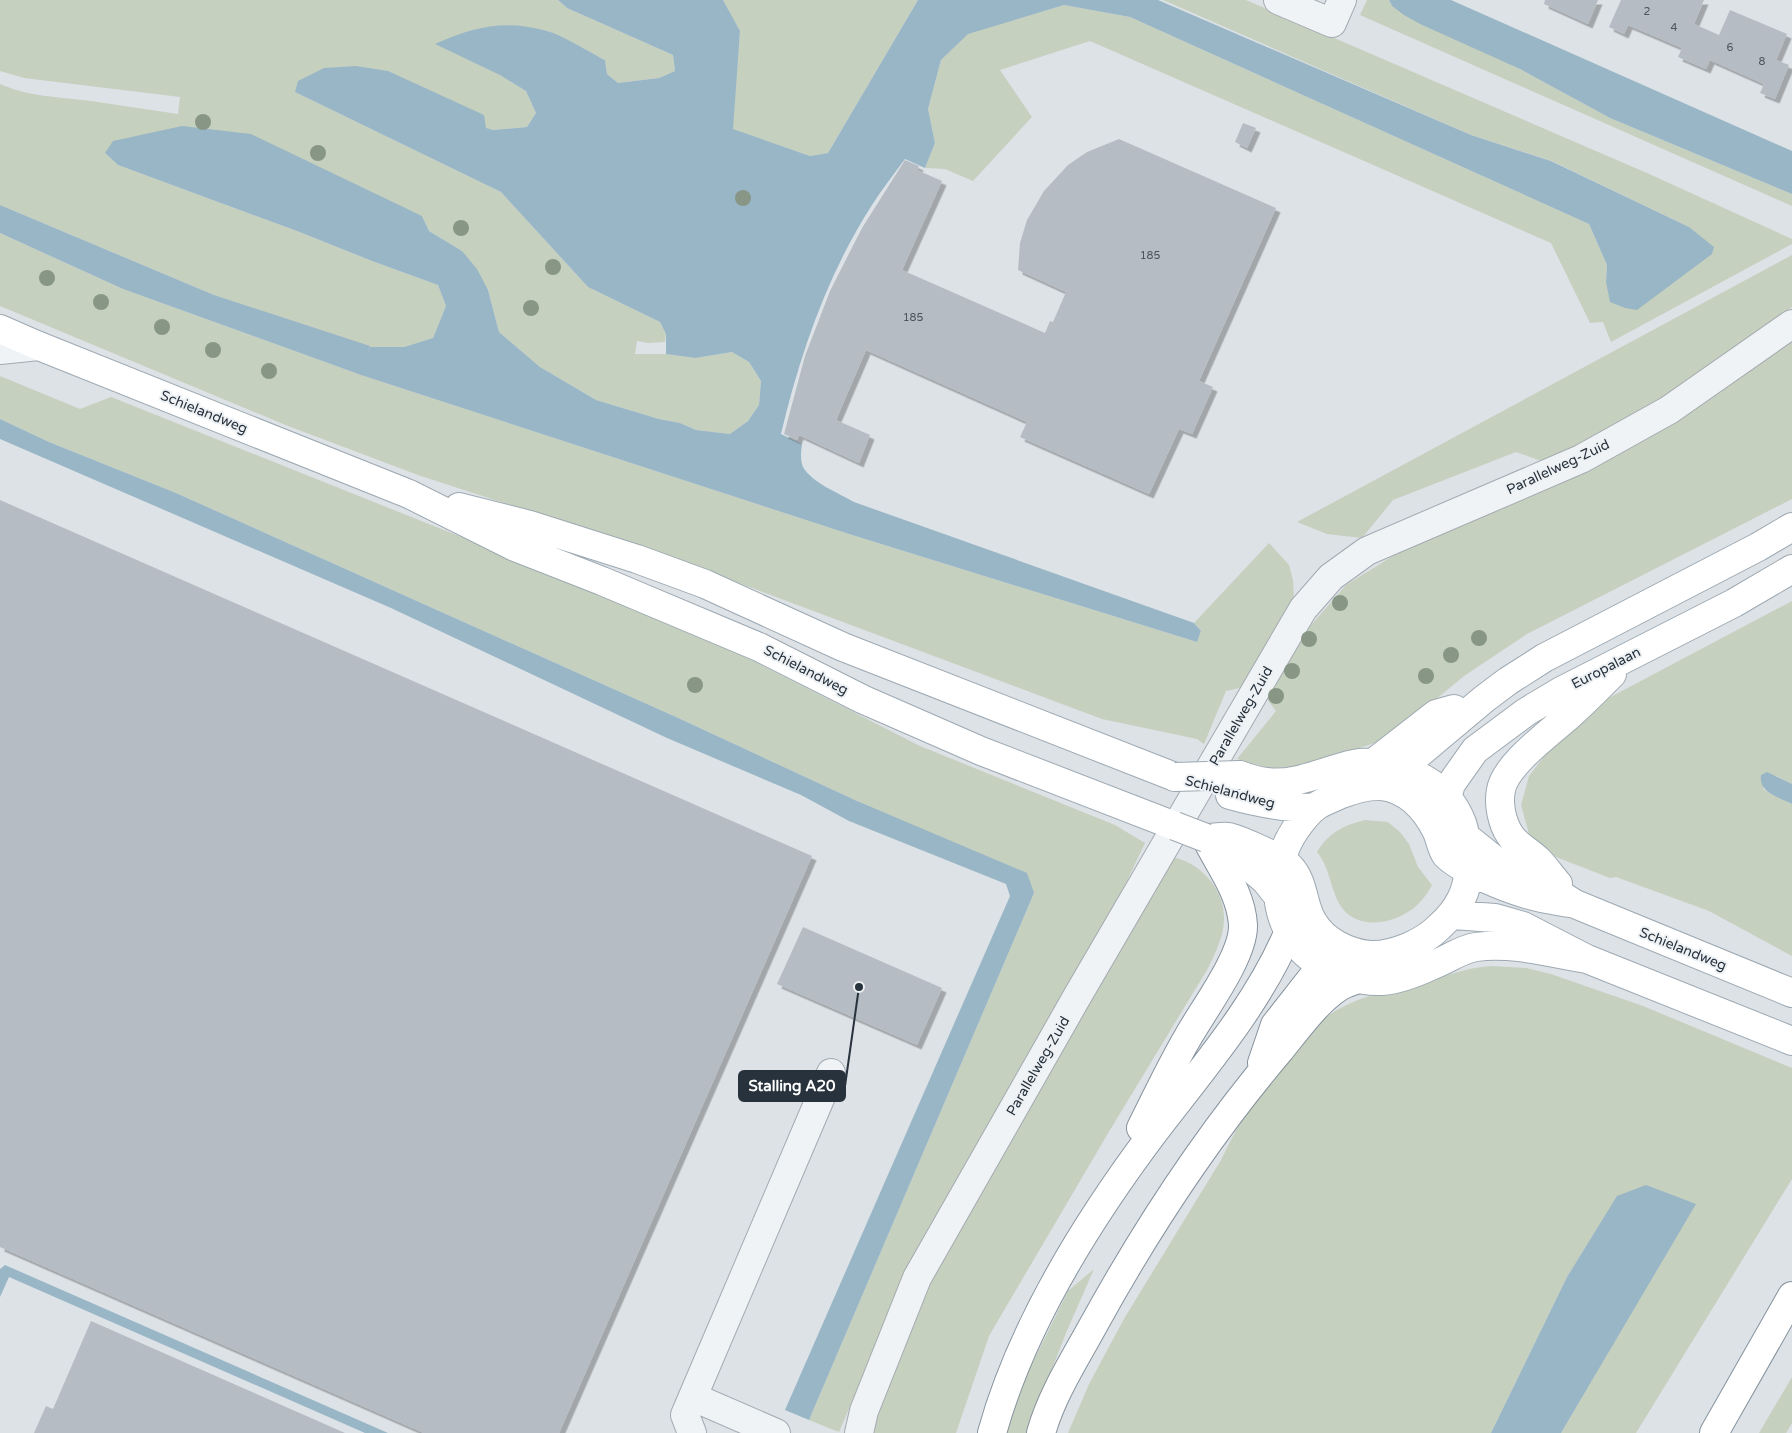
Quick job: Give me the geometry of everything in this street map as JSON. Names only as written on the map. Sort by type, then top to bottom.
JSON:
[{"type":"main road","name":"Schielandweg","points":[[0,329],[409,494],[515,548],[602,581],[759,647],[862,699],[964,743],[1206,838],[1221,854],[1253,870],[1265,880],[1277,895]]},
{"type":"main road","name":"Schielandweg","points":[[409,494],[530,525],[637,559],[706,584],[843,647],[1175,777],[1235,785],[1266,782],[1284,783],[1355,764],[1376,775]]},
{"type":"main road","points":[[1376,775],[1402,768],[1484,699],[1544,658],[1758,547],[1792,527]]},
{"type":"main road","name":"Europalaan","points":[[1447,798],[1451,784],[1475,750],[1526,712],[1561,691],[1734,603],[1792,569]]},
{"type":"main road","points":[[1575,904],[1538,860],[1511,836],[1500,809],[1501,790],[1506,778],[1517,763],[1630,656]]},
{"type":"main road","points":[[1484,699],[1436,714],[1364,787],[1346,792],[1314,808],[1299,824],[1284,850],[1278,874],[1277,895],[1282,915],[1289,931],[1301,948],[1312,959],[1324,967],[1360,978],[1381,981],[1403,977],[1472,948],[1497,945],[1587,959]]},
{"type":"main road","points":[[1376,775],[1414,800],[1436,830],[1455,845],[1462,824],[1447,798],[1433,784],[1402,768]]},
{"type":"main road","name":"Schielandweg","points":[[1235,785],[1264,804],[1314,808]]},
{"type":"main road","name":"Schielandweg","points":[[1206,838],[1229,837],[1269,853],[1281,860],[1290,867],[1299,880],[1307,910],[1321,934],[1334,943],[1354,951]]},
{"type":"main road","points":[[992,1433],[1000,1404],[1027,1337],[1062,1272],[1098,1212],[1187,1038],[1226,974],[1238,946],[1243,927],[1240,905],[1233,885],[1218,862],[1206,838]]},
{"type":"main road","name":"Schielandweg","points":[[1455,845],[1469,870],[1526,894],[1575,904]]},
{"type":"main road","name":"Schielandweg","points":[[1455,845],[1531,876],[1575,904],[1792,993]]},
{"type":"main road","points":[[1258,1076],[1275,1025],[1315,974],[1354,951],[1370,955],[1385,953],[1419,942],[1434,932],[1452,915],[1464,893],[1469,870]]},
{"type":"main road","points":[[1452,915],[1495,918],[1523,926],[1587,959],[1792,1041]]},
{"type":"main road","points":[[1098,1212],[1153,1134],[1213,1055],[1260,987],[1289,931]]},
{"type":"main road","points":[[1041,1433],[1056,1393],[1135,1253],[1171,1194],[1258,1076],[1318,1005],[1340,986],[1360,978]]},
{"type":"main road","points":[[1714,1433],[1792,1296]]},
{"type":"main road","points":[[1694,1433],[1773,1328]]},
{"type":"street","points":[[1278,0],[1332,23],[1342,0]]},
{"type":"street","name":"Parallelweg-Zuid","points":[[859,1433],[864,1411],[917,1278],[1078,995],[1308,603],[1330,577],[1367,551],[1581,459],[1669,410],[1792,324]]},
{"type":"street","points":[[0,350],[39,346]]},
{"type":"street","points":[[692,1433],[685,1415],[831,1073]]},
{"type":"street","points":[[693,1397],[776,1433]]},
{"type":"green space","points":[[0,0],[558,0],[567,8],[673,55],[675,71],[659,78],[618,83],[607,74],[605,60],[548,31],[500,75],[526,91],[536,113],[527,127],[493,130],[295,92],[501,192],[588,287],[660,322],[666,334],[665,342],[648,343],[637,341],[635,354],[666,354],[695,358],[732,352],[749,362],[761,381],[759,405],[748,421],[730,434],[696,430],[680,423],[659,419],[596,400],[540,367],[499,332],[488,290],[462,251],[429,231],[422,216],[105,153],[118,165],[438,285],[446,306],[433,338],[404,347],[370,347],[214,295],[0,205],[0,84],[33,94],[178,114],[180,97],[24,78],[0,71]]},
{"type":"green space","points":[[723,0],[918,0],[828,153],[810,156],[732,129],[740,32]]},
{"type":"green space","points":[[1163,0],[1246,0],[1647,173],[1792,239],[1792,244],[1611,342],[1603,322],[1590,323],[1551,243],[1090,41],[1000,70],[1032,117],[973,181],[945,169],[925,168],[935,143],[928,109],[941,60],[968,33],[1064,5],[1130,17],[1589,224],[1607,265],[1606,282],[1689,227],[1552,161],[1471,135]]},
{"type":"green space","points":[[1367,0],[1389,0],[1392,6],[1520,69],[1610,118],[1792,194],[1792,206],[1360,15]]},
{"type":"green space","points":[[0,233],[123,289],[361,375],[849,534],[1197,642],[1201,631],[1194,623],[1269,543],[1289,565],[1293,580],[1294,599],[1244,687],[1226,691],[1204,744],[1197,739],[1102,719],[661,554],[418,475],[288,426],[0,306]]},
{"type":"green space","points":[[1792,255],[1792,307],[1650,406],[1547,463],[1516,452],[1393,500],[1362,538],[1327,534],[1297,522]]},
{"type":"green space","points":[[1792,339],[1792,499],[1527,634],[1464,676],[1394,734],[1375,743],[1299,767],[1269,768],[1237,759],[1276,711],[1266,698],[1311,625],[1346,585],[1396,554],[1578,473]]},
{"type":"green space","points":[[0,376],[80,409],[111,397],[474,542],[714,641],[920,746],[1115,825],[1145,843],[1116,904],[913,1260],[839,1432],[809,1420],[1034,893],[857,801],[676,717],[176,493],[49,442],[0,419]]},
{"type":"green space","points":[[1792,601],[1792,784],[1776,776],[1763,789],[1792,804],[1792,956],[1709,911],[1616,877],[1610,878],[1556,857],[1529,834],[1521,805],[1529,776],[1559,737],[1603,701]]},
{"type":"green space","points":[[1365,820],[1388,822],[1400,832],[1409,844],[1418,867],[1432,885],[1413,909],[1392,920],[1369,922],[1358,920],[1348,914],[1340,905],[1325,865],[1317,852],[1321,845],[1337,831],[1350,824]]},
{"type":"green space","points":[[1171,857],[1191,864],[1200,870],[1215,887],[1220,897],[1224,919],[1221,938],[1207,970],[989,1336],[956,1433],[871,1433],[873,1418],[934,1272]]},
{"type":"green space","points":[[1492,966],[1526,968],[1551,974],[1643,1006],[1792,1068],[1792,1179],[1636,1433],[1561,1433],[1695,1204],[1617,1197],[1567,1277],[1491,1433],[1068,1433],[1089,1384],[1125,1317],[1221,1160],[1243,1116],[1317,1025],[1339,1009],[1363,998],[1400,990],[1463,971]]},
{"type":"green space","points":[[1094,1269],[1066,1333],[1027,1433],[1006,1433],[1026,1376],[1068,1291]]},
{"type":"green space","points":[[1792,1377],[1792,1423],[1786,1433],[1759,1433]]},
{"type":"water","points":[[558,0],[723,0],[740,31],[733,129],[810,156],[828,153],[918,0],[1158,0],[1471,135],[1551,161],[1689,227],[1714,247],[1712,254],[1637,310],[1625,308],[1610,302],[1606,282],[1607,265],[1589,224],[1130,17],[1064,5],[968,34],[941,60],[928,109],[935,143],[925,168],[905,159],[872,205],[841,259],[806,345],[781,434],[802,444],[802,464],[812,478],[854,502],[1194,623],[1201,631],[1197,642],[849,534],[361,375],[123,289],[0,233],[0,205],[214,295],[370,346],[368,353],[370,347],[404,347],[433,338],[446,306],[438,285],[118,165],[105,153],[113,141],[182,126],[251,134],[422,216],[429,231],[462,251],[477,269],[488,290],[499,332],[540,367],[596,400],[659,419],[680,423],[696,430],[730,434],[748,421],[759,405],[761,381],[749,362],[732,352],[695,358],[666,354],[666,334],[660,322],[588,287],[501,192],[295,92],[298,81],[324,68],[356,66],[388,71],[484,115],[486,128],[493,130],[527,127],[536,113],[526,91],[500,75],[435,44],[476,29],[503,25],[532,27],[554,33],[569,40],[605,60],[607,74],[618,83],[659,78],[675,71],[673,55],[567,8]]},
{"type":"water","points":[[1389,0],[1451,0],[1792,151],[1792,194],[1610,118],[1520,69],[1420,24],[1392,6]]},
{"type":"water","points":[[0,419],[49,442],[176,493],[676,717],[857,801],[1027,873],[1034,893],[809,1420],[785,1410],[1010,896],[1006,884],[849,821],[801,795],[667,738],[391,608],[0,439]]},
{"type":"water","points":[[1767,772],[1792,784],[1792,804],[1766,790],[1761,781],[1761,775]]},
{"type":"water","points":[[1646,1185],[1696,1204],[1561,1433],[1491,1433],[1567,1277],[1617,1196]]},
{"type":"water","points":[[5,1265],[388,1433],[365,1433],[9,1277],[0,1297],[0,1269]]},
{"type":"building","points":[[1545,0],[1598,0],[1588,24],[1544,4]]},
{"type":"building","points":[[1621,0],[1704,0],[1694,24],[1719,35],[1730,10],[1787,34],[1776,60],[1789,65],[1775,99],[1760,93],[1764,84],[1710,60],[1706,69],[1678,57],[1682,48],[1628,25],[1624,34],[1609,27]]},
{"type":"building","points":[[1243,123],[1256,128],[1247,148],[1235,142]]},
{"type":"building","points":[[1119,139],[1276,208],[1199,381],[1213,387],[1192,434],[1179,429],[1149,494],[1020,437],[1027,422],[866,350],[836,420],[870,435],[859,463],[799,435],[797,440],[784,434],[805,356],[830,291],[862,228],[905,160],[919,166],[917,170],[942,181],[902,270],[1045,333],[1050,321],[1053,322],[1066,292],[1018,270],[1020,243],[1027,220],[1044,191],[1068,165],[1087,152]]},
{"type":"building","points":[[0,500],[812,856],[559,1433],[424,1433],[0,1247]]},
{"type":"building","points":[[803,927],[942,988],[917,1045],[777,984]]},
{"type":"building","points":[[91,1321],[345,1433],[34,1433],[46,1406],[53,1409]]},
{"type":"place","name":"Stalling A20","points":[[859,987]]}]
